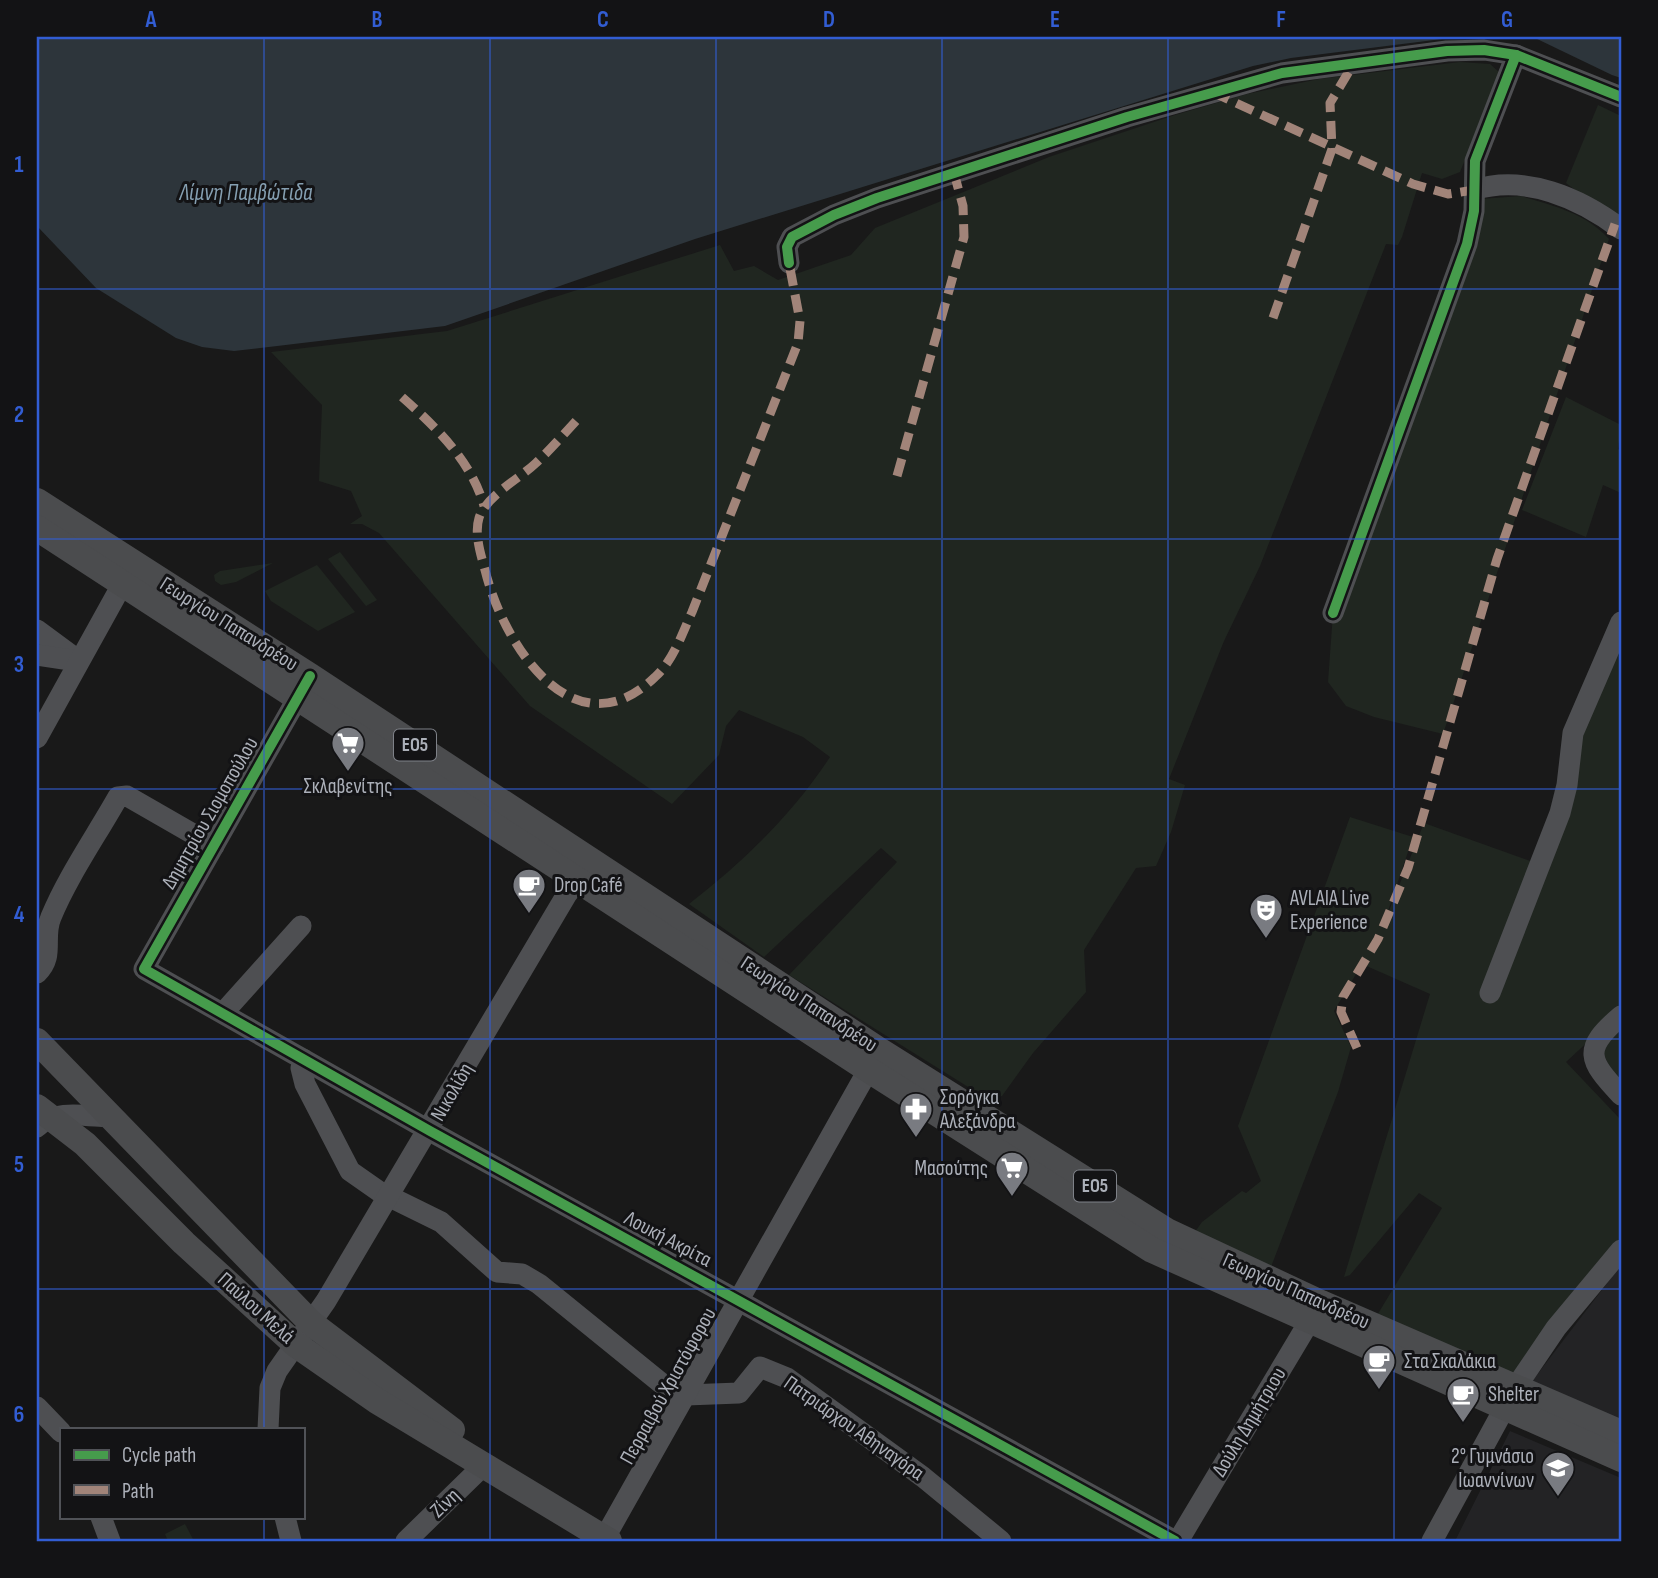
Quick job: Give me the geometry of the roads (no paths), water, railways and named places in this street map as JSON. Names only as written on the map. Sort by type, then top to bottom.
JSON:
[{"type":"main road","name":"Γεωργίου Παπανδρέου","points":[[37,500],[128,574]]},
{"type":"main road","name":"Γεωργίου Παπανδρέου","points":[[37,528],[128,574],[874,1060],[1174,1235],[1315,1312],[1510,1397],[1621,1433]]},
{"type":"main road","name":"Παύλου Μελά","points":[[37,1041],[108,1117],[312,1322],[465,1440],[485,1464]]},
{"type":"main road","name":"Παύλου Μελά","points":[[43,1117],[295,1344],[377,1401],[485,1464],[606,1540]]},
{"type":"main road","name":"Γεωργίου Παπανδρέου","points":[[1510,1397],[1621,1459]]},
{"type":"street","points":[[789,263],[788,247],[792,237],[834,215],[980,164],[1282,73],[1447,51],[1484,50],[1517,55],[1621,97]]},
{"type":"street","points":[[1333,613],[1467,244],[1474,211],[1474,167],[1479,148],[1517,55]]},
{"type":"street","points":[[1474,190],[1503,185],[1558,194],[1585,205],[1621,229]]},
{"type":"street","points":[[37,738],[128,574]]},
{"type":"street","points":[[1490,993],[1560,813],[1567,785],[1573,733],[1621,622]]},
{"type":"street","points":[[37,630],[79,661]]},
{"type":"street","points":[[37,654],[79,661]]},
{"type":"street","name":"Δημητρίου Σιομοπούλου","points":[[144,969],[304,687]]},
{"type":"street","points":[[37,973],[46,964],[50,918],[118,797],[127,796],[214,846]]},
{"type":"street","name":"Νικολίδη","points":[[268,1428],[270,1388],[282,1362],[312,1322],[391,1196],[585,871]]},
{"type":"street","points":[[223,1013],[301,926]]},
{"type":"street","name":"Λουκή Ακρίτα","points":[[144,969],[430,1131],[1176,1541]]},
{"type":"street","points":[[1621,1016],[1597,1038],[1593,1050],[1596,1067],[1621,1095]]},
{"type":"street","points":[[303,1059],[301,1068],[305,1084],[346,1165],[374,1188],[441,1222],[497,1272],[522,1274],[538,1284],[662,1383],[686,1395]]},
{"type":"street","name":"Περραιβού Χριστόφορου","points":[[606,1540],[738,1298],[874,1060]]},
{"type":"street","points":[[43,1117],[108,1117]]},
{"type":"street","points":[[1433,1541],[1510,1397],[1556,1328],[1621,1250]]},
{"type":"street","name":"Δούλη Δημήτριου","points":[[1176,1541],[1315,1312]]},
{"type":"street","name":"Πατριάρχου Αθηναγόρα","points":[[686,1395],[738,1393],[760,1367],[766,1368],[787,1378],[914,1470],[1001,1541]]},
{"type":"street","points":[[37,1407],[60,1431]]},
{"type":"street","name":"Ζίνη","points":[[406,1541],[485,1464]]},
{"type":"street","points":[[101,1518],[110,1541]]},
{"type":"street","points":[[285,1518],[291,1541]]},
{"type":"water","name":"Λίμνη Παμβώτιδα","points":[[37,37],[1458,37],[1291,58],[1253,66],[695,239],[445,326],[234,351],[202,347],[176,338],[96,288],[37,226]]},
{"type":"water","points":[[1533,37],[1621,37],[1621,78],[1612,75]]},
{"type":"place","name":"Σκλαβενίτης","points":[[348,773]]},
{"type":"place","name":"Drop Café","points":[[529,915]]},
{"type":"place","name":"AVLAIA Live Experience","points":[[1266,940]]},
{"type":"place","name":"Σορόγκα Αλεξάνδρα","points":[[916,1139]]},
{"type":"place","name":"Μασούτης","points":[[1012,1198]]},
{"type":"place","name":"Στα Σκαλάκια","points":[[1379,1391]]},
{"type":"place","name":"Shelter","points":[[1463,1424]]},
{"type":"place","name":"2° Γυμνάσιο Ιωαννίνων","points":[[1558,1498]]}]
